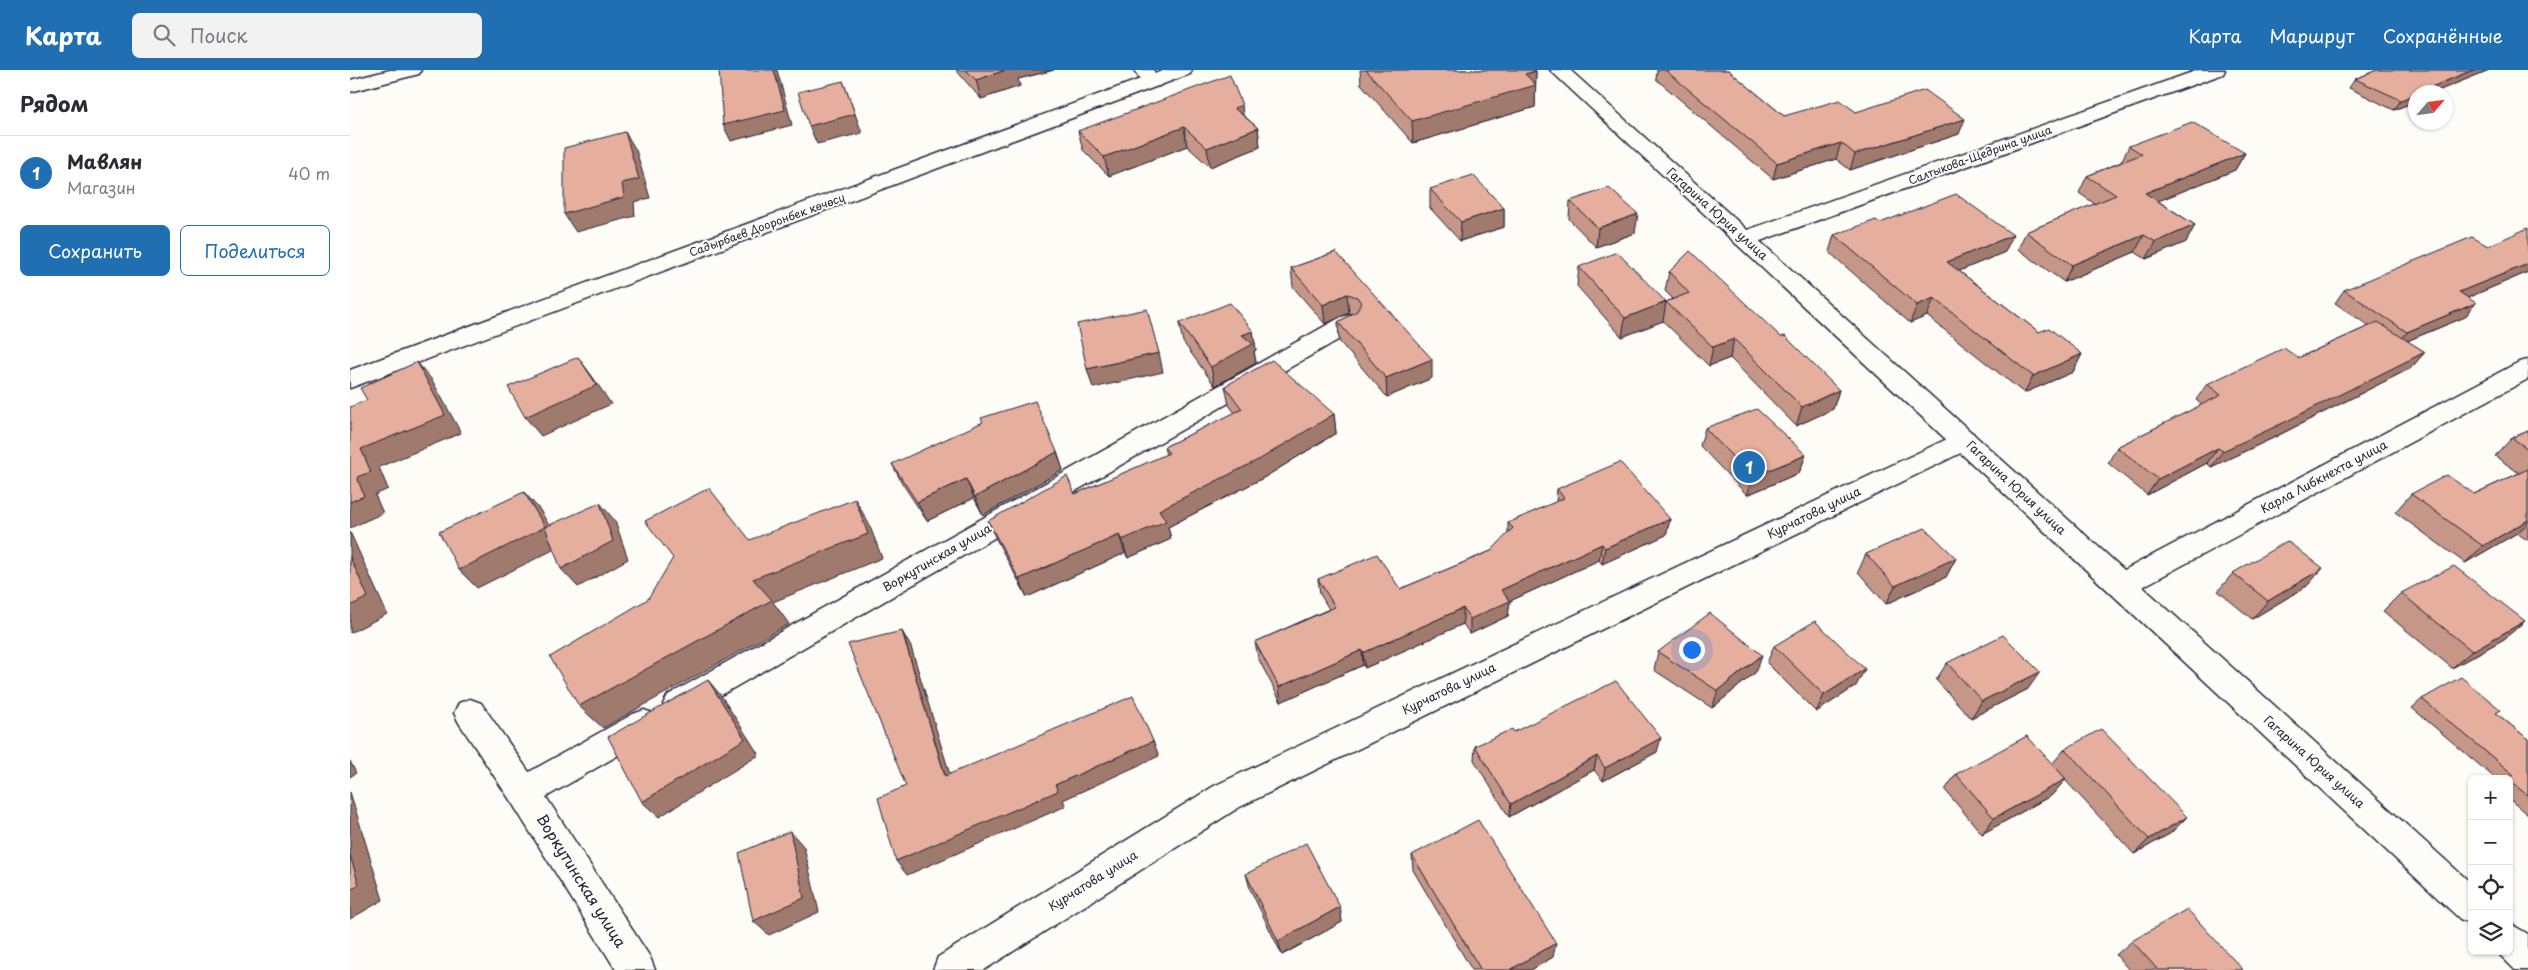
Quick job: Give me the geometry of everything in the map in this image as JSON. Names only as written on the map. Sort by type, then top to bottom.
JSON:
[{"type":"street","points":[[350,86],[412,70]]},
{"type":"street","name":"Садырбаев Дооронбек көчөсү","points":[[350,379],[1148,76],[1183,70]]},
{"type":"street","name":"Гагарина Юрия улица","points":[[1559,70],[2468,903]]},
{"type":"street","name":"Салтыкова-Щедрина улица","points":[[1744,239],[2216,70]]},
{"type":"street","name":"Воркутинская улица","points":[[524,792],[1349,323]]},
{"type":"street","name":"Карла Либкнехта улица","points":[[2121,585],[2528,368]]},
{"type":"street","name":"Курчатова улица","points":[[951,970],[1226,797],[1964,440]]},
{"type":"street","name":"Воркутинская улица","points":[[470,713],[524,792],[637,970]]},
{"type":"street","points":[[2513,945],[2528,958]]},
{"type":"building","points":[[719,70],[774,70],[785,110],[723,125]]},
{"type":"building","points":[[966,70],[1006,70],[976,80]]},
{"type":"building","points":[[1366,70],[1535,70],[1525,74],[1536,85],[1412,121]]},
{"type":"building","points":[[1665,70],[1728,70],[1784,116],[1840,100],[1856,112],[1925,90],[1965,119],[1855,154],[1841,143],[1777,163]]},
{"type":"building","points":[[2377,70],[2473,70],[2436,85],[2408,85],[2408,97],[2401,100],[2355,79]]},
{"type":"building","points":[[1230,75],[1242,105],[1234,108],[1258,128],[1207,148],[1184,127],[1104,157],[1078,131]]},
{"type":"building","points":[[843,81],[855,114],[809,126],[798,92]]},
{"type":"building","points":[[2192,122],[2245,153],[2145,193],[2195,225],[2156,242],[2144,235],[2072,265],[2026,232],[2116,195],[2087,176],[2142,154],[2129,146]]},
{"type":"building","points":[[625,132],[639,179],[622,183],[624,197],[564,214],[564,148]]},
{"type":"building","points":[[1473,175],[1504,208],[1461,222],[1430,189]]},
{"type":"building","points":[[1609,188],[1638,214],[1598,228],[1570,201]]},
{"type":"building","points":[[1956,194],[2013,235],[1947,262],[2039,332],[2049,328],[2082,354],[2033,376],[1934,298],[1917,305],[1834,235],[1876,220],[1880,223]]},
{"type":"building","points":[[2528,228],[2528,264],[2459,292],[2476,303],[2407,332],[2344,290],[2472,237],[2488,246]]},
{"type":"building","points":[[1690,251],[1781,337],[1785,336],[1839,390],[1802,407],[1734,339],[1713,347],[1666,302],[1689,293],[1669,272]]},
{"type":"building","points":[[1336,252],[1432,359],[1386,378],[1338,322],[1357,311],[1361,303],[1357,297],[1347,294],[1323,305],[1291,268]]},
{"type":"building","points":[[1617,252],[1666,302],[1625,318],[1579,267]]},
{"type":"building","points":[[1230,303],[1253,331],[1242,335],[1253,344],[1211,367],[1179,323]]},
{"type":"building","points":[[1147,309],[1159,353],[1087,369],[1077,324]]},
{"type":"building","points":[[2378,322],[2425,352],[2283,423],[2223,451],[2218,448],[2158,479],[2117,447],[2221,395],[2207,384],[2284,348],[2298,358]]},
{"type":"building","points":[[578,357],[597,385],[525,417],[508,387]]},
{"type":"building","points":[[1272,360],[1334,414],[1262,458],[1159,510],[1166,521],[1122,540],[1119,535],[1019,579],[988,521],[1067,476],[1075,494],[1169,453],[1164,447],[1242,409],[1225,386]]},
{"type":"building","points":[[417,362],[445,415],[361,449],[371,472],[357,477],[364,496],[350,502],[350,407],[367,400],[360,388]]},
{"type":"building","points":[[1035,401],[1057,452],[975,497],[966,479],[917,502],[892,464],[983,422],[981,418]]},
{"type":"building","points":[[1757,409],[1806,455],[1752,477],[1705,428]]},
{"type":"building","points":[[2528,431],[2528,449],[2512,438]]},
{"type":"building","points":[[1620,462],[1670,519],[1605,548],[1602,544],[1501,590],[1510,601],[1470,619],[1463,608],[1363,653],[1362,650],[1279,687],[1255,642],[1335,607],[1318,579],[1377,554],[1400,589],[1491,551],[1513,528],[1508,523],[1564,498],[1557,489]]},
{"type":"building","points":[[2528,469],[2528,520],[2483,546],[2411,494],[2447,475],[2474,494]]},
{"type":"building","points":[[709,488],[750,540],[855,499],[868,534],[753,579],[772,600],[579,706],[550,657],[648,599],[673,558],[645,521]]},
{"type":"building","points":[[524,492],[545,527],[459,570],[439,532]]},
{"type":"building","points":[[600,503],[613,541],[561,569],[545,527]]},
{"type":"building","points":[[1925,528],[1956,558],[1895,586],[1866,554]]},
{"type":"building","points":[[2287,541],[2323,568],[2268,601],[2233,573]]},
{"type":"building","points":[[350,557],[368,597],[350,606]]},
{"type":"building","points":[[2454,566],[2525,621],[2472,651],[2401,593]]},
{"type":"building","points":[[1710,613],[1762,655],[1718,691],[1658,652]]},
{"type":"building","points":[[1815,621],[1865,669],[1824,695],[1774,646]]},
{"type":"building","points":[[902,631],[945,776],[1133,696],[1153,741],[1055,785],[1058,791],[896,861],[878,798],[906,786],[848,644]]},
{"type":"building","points":[[2003,635],[2040,672],[1982,701],[1947,663]]},
{"type":"building","points":[[2461,677],[2501,710],[2496,713],[2528,739],[2528,796],[2513,783],[2514,775],[2422,699]]},
{"type":"building","points":[[708,680],[745,739],[642,802],[608,737]]},
{"type":"building","points":[[1616,681],[1661,738],[1605,768],[1597,756],[1511,804],[1475,746],[1512,729],[1514,732]]},
{"type":"building","points":[[2101,729],[2187,817],[2149,839],[2065,749]]},
{"type":"building","points":[[2027,736],[2066,779],[1994,818],[1956,774]]},
{"type":"building","points":[[1478,820],[1556,943],[1510,970],[1481,970],[1412,855]]},
{"type":"building","points":[[790,831],[804,898],[753,921],[739,853]]},
{"type":"building","points":[[1306,843],[1340,907],[1278,941],[1246,874]]},
{"type":"building","points":[[350,855],[359,885],[350,890]]},
{"type":"building","points":[[2187,909],[2243,970],[2158,970],[2132,941]]},
{"type":"place","name":"Мавлян","points":[[1749,467]]}]
